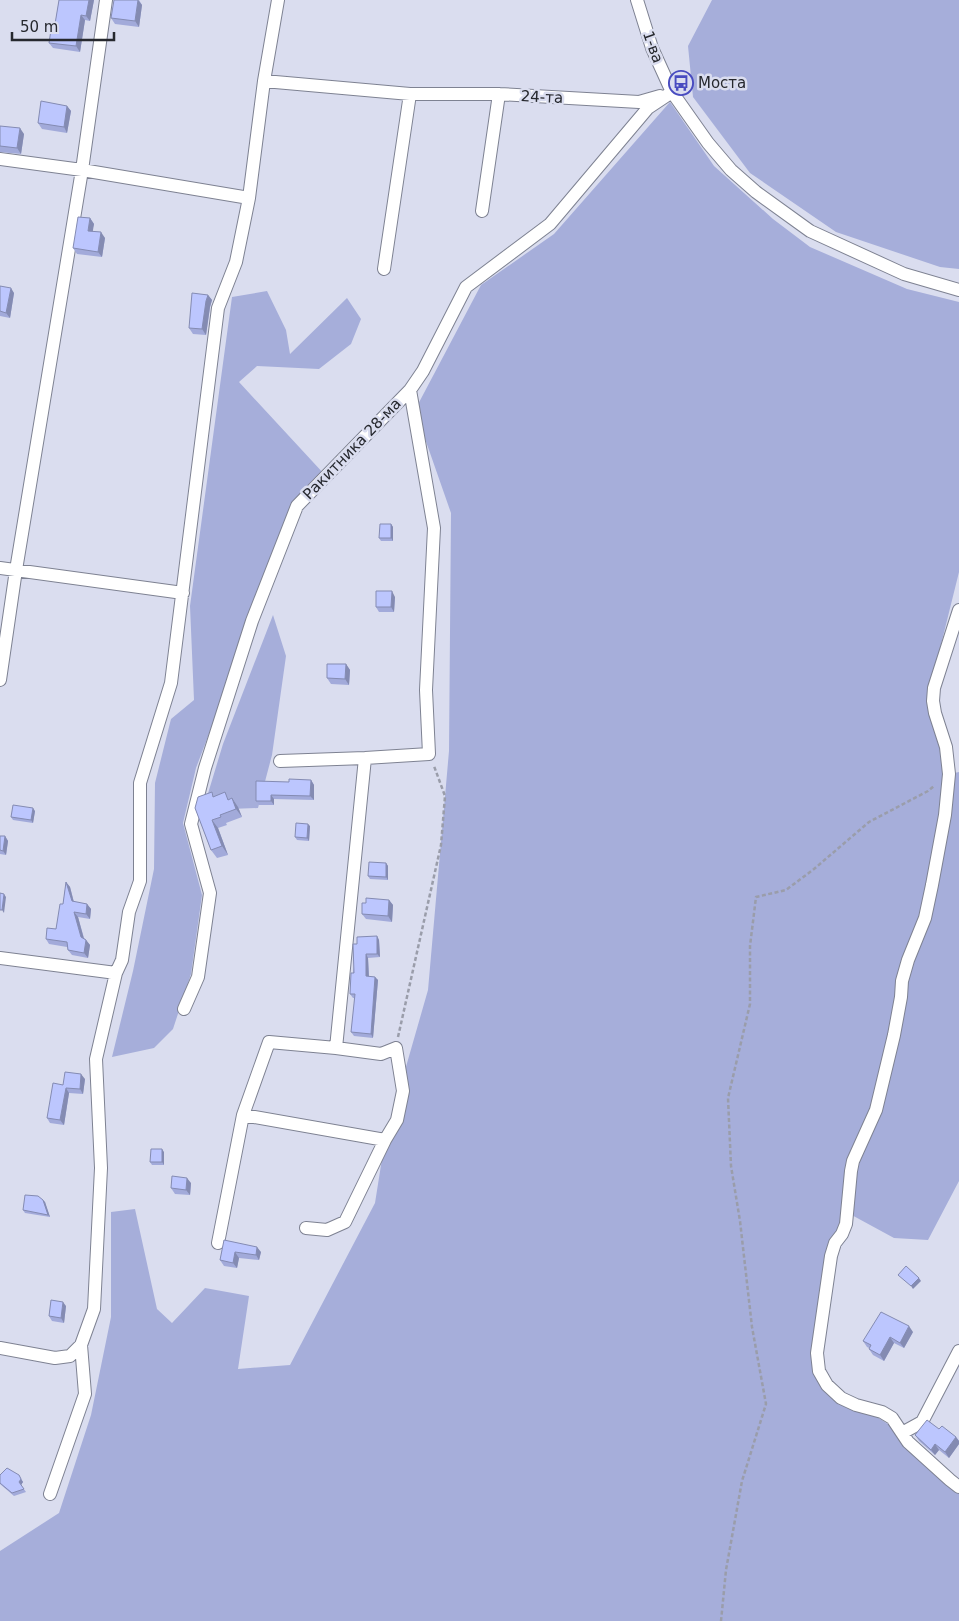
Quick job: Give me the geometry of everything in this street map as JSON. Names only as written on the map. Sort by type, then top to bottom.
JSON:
[{"type":"street","points":[[0,680],[16,570],[82,170],[106,0]]},
{"type":"street","points":[[0,1348],[55,1358],[70,1356],[81,1345],[94,1309],[101,1168],[96,1059],[116,973],[122,960],[129,912],[140,881],[140,783],[171,683],[218,308],[236,262],[249,198],[264,81],[278,0]]},
{"type":"street","name":"1-ва","points":[[637,0],[652,48],[672,92],[708,144],[756,192],[810,232],[904,274],[959,290]]},
{"type":"street","name":"24-та","points":[[264,81],[410,94],[499,94],[639,102],[672,92]]},
{"type":"street","name":"Ракитника 28-ма","points":[[184,1009],[198,977],[210,892],[191,824],[205,768],[252,621],[297,506],[410,390],[423,371],[466,287],[550,224],[648,108],[672,92]]},
{"type":"street","points":[[384,268],[410,94]]},
{"type":"street","points":[[482,211],[499,94]]},
{"type":"street","points":[[0,159],[82,170],[249,198]]},
{"type":"street","points":[[280,761],[429,754],[426,690],[434,528],[410,390]]},
{"type":"street","points":[[0,568],[183,593]]},
{"type":"street","points":[[959,610],[934,688],[933,701],[946,747],[949,774],[943,823],[924,918],[902,981],[894,1035],[876,1110],[853,1162],[846,1224],[842,1234],[835,1243],[831,1256],[817,1353],[819,1372],[827,1384],[842,1398],[856,1405],[882,1412],[892,1418],[908,1442],[959,1486]]},
{"type":"street","points":[[336,1048],[365,758]]},
{"type":"street","points":[[0,958],[116,973]]},
{"type":"street","points":[[218,1243],[243,1115],[269,1042],[381,1054],[396,1048],[403,1090],[397,1120],[385,1140],[345,1222],[328,1230],[306,1228]]},
{"type":"street","points":[[243,1115],[385,1140]]},
{"type":"street","points":[[50,1494],[86,1394],[81,1345]]},
{"type":"street","points":[[902,1433],[922,1422],[959,1351]]},
{"type":"path","points":[[396,1048],[441,845],[445,796],[429,754]]},
{"type":"path","points":[[721,1621],[726,1570],[742,1481],[766,1404],[752,1327],[740,1221],[731,1166],[728,1098],[750,1004],[750,946],[756,897],[786,890],[870,822],[928,791],[949,774]]},
{"type":"shaded area","points":[[712,0],[959,0],[959,269],[940,267],[836,232],[750,173],[693,97],[688,46]]},
{"type":"shaded area","points":[[670,102],[714,166],[773,219],[810,247],[907,289],[959,302],[959,572],[927,701],[950,774],[959,772],[959,1181],[928,1240],[894,1238],[848,1213],[831,1256],[819,1371],[827,1385],[902,1433],[959,1486],[959,1621],[0,1621],[0,1551],[59,1513],[91,1415],[111,1317],[111,1212],[135,1209],[157,1309],[172,1323],[205,1288],[249,1296],[238,1369],[290,1365],[375,1203],[385,1140],[428,990],[449,751],[451,513],[415,410],[481,285],[554,234]]},
{"type":"shaded area","points":[[267,291],[286,330],[290,354],[347,298],[361,319],[351,344],[319,369],[257,366],[239,382],[325,475],[296,504],[196,768],[183,823],[202,895],[191,974],[173,1029],[154,1048],[112,1057],[133,971],[154,869],[155,783],[171,719],[194,700],[190,606],[232,297]]},
{"type":"shaded area","points":[[273,615],[286,656],[272,755],[258,808],[203,810],[223,744]]},
{"type":"building","points":[[59,0],[89,0],[86,16],[81,15],[76,46],[49,43],[52,23],[55,24]]},
{"type":"building","points":[[114,0],[138,0],[135,21],[111,18]]},
{"type":"building","points":[[41,101],[67,106],[64,127],[38,123]]},
{"type":"building","points":[[0,126],[20,128],[17,148],[0,146]]},
{"type":"building","points":[[78,217],[90,218],[88,231],[101,232],[98,252],[73,248]]},
{"type":"building","points":[[0,286],[11,288],[6,313],[0,311]]},
{"type":"building","points":[[192,293],[208,295],[202,329],[189,328]]},
{"type":"building","points":[[380,524],[391,524],[391,538],[379,538]]},
{"type":"building","points":[[376,591],[392,591],[391,607],[376,607]]},
{"type":"building","points":[[327,664],[346,664],[345,679],[327,678]]},
{"type":"building","points":[[289,779],[311,780],[310,796],[271,795],[271,801],[256,801],[256,781],[289,782]]},
{"type":"building","points":[[212,792],[213,797],[225,792],[228,800],[232,798],[236,809],[212,820],[222,846],[211,850],[195,808],[198,797]]},
{"type":"building","points":[[13,805],[33,808],[31,820],[11,817]]},
{"type":"building","points":[[296,823],[308,824],[307,838],[295,837]]},
{"type":"building","points":[[0,836],[5,836],[3,851],[0,850]]},
{"type":"building","points":[[369,862],[386,863],[386,877],[368,876]]},
{"type":"building","points":[[66,882],[72,901],[87,904],[86,914],[74,912],[81,937],[86,940],[84,953],[68,950],[67,942],[46,939],[47,928],[56,929],[60,904],[63,904]]},
{"type":"building","points":[[0,893],[4,894],[2,910],[0,910]]},
{"type":"building","points":[[366,898],[389,900],[388,916],[362,914],[362,903],[366,903]]},
{"type":"building","points":[[377,936],[377,954],[366,954],[366,976],[375,977],[371,1034],[351,1032],[355,994],[350,994],[351,973],[354,973],[353,944],[357,944],[357,937]]},
{"type":"building","points":[[65,1072],[81,1074],[80,1089],[66,1088],[60,1120],[47,1118],[53,1083],[63,1085]]},
{"type":"building","points":[[151,1149],[162,1149],[162,1162],[150,1162]]},
{"type":"building","points":[[172,1176],[187,1178],[186,1190],[171,1188]]},
{"type":"building","points":[[25,1195],[38,1196],[43,1200],[48,1215],[23,1210]]},
{"type":"building","points":[[224,1240],[257,1247],[256,1255],[235,1252],[233,1263],[220,1260]]},
{"type":"building","points":[[906,1266],[919,1278],[911,1286],[898,1275]]},
{"type":"building","points":[[51,1300],[63,1302],[61,1318],[49,1316]]},
{"type":"building","points":[[881,1312],[909,1326],[900,1343],[890,1337],[880,1355],[869,1349],[871,1345],[863,1341]]},
{"type":"building","points":[[927,1420],[939,1429],[942,1426],[956,1437],[945,1452],[935,1444],[931,1450],[915,1435]]},
{"type":"building","points":[[7,1468],[19,1475],[21,1479],[19,1482],[24,1489],[12,1493],[0,1483],[0,1475]]},
{"type":"place","name":"Моста","points":[[681,83]]}]
